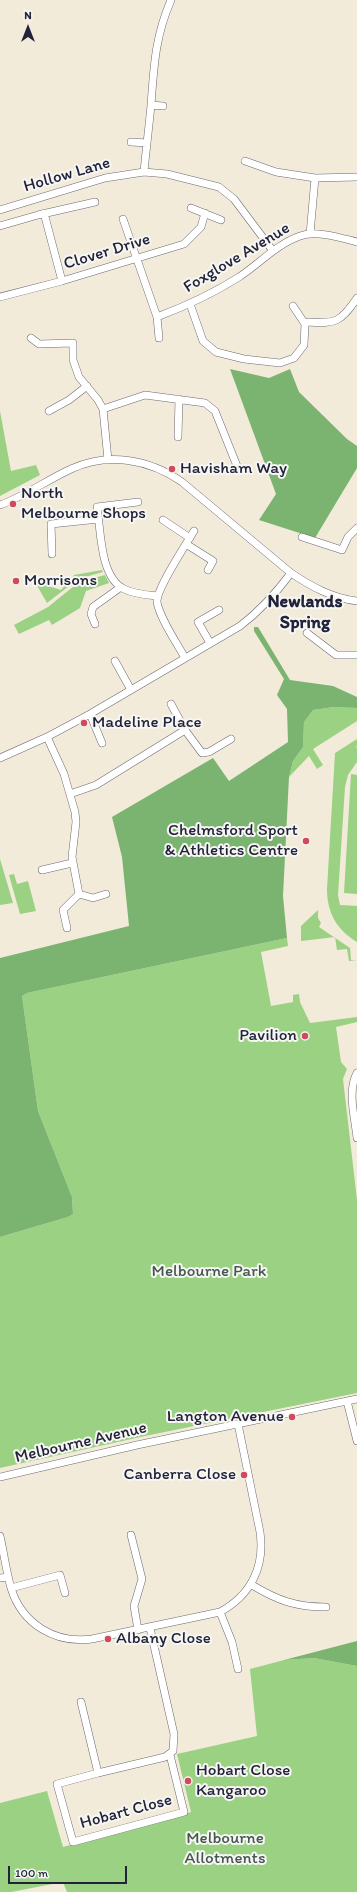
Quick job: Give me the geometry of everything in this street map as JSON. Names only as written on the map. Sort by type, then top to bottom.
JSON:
[{"type":"street","points":[[144,172],[151,105],[152,74],[159,30],[171,0]]},
{"type":"street","points":[[151,105],[163,106]]},
{"type":"street","points":[[131,142],[147,143]]},
{"type":"street","points":[[246,161],[276,172],[315,178],[357,177]]},
{"type":"street","name":"Hollow Lane","points":[[0,210],[105,178],[144,172],[167,174],[219,187],[234,199],[273,251]]},
{"type":"street","points":[[310,234],[315,178]]},
{"type":"street","points":[[0,226],[95,202]]},
{"type":"street","points":[[191,208],[221,220]]},
{"type":"street","name":"Clover Drive","points":[[0,297],[62,281],[184,244],[201,228],[205,213]]},
{"type":"street","points":[[44,214],[62,281]]},
{"type":"street","points":[[123,219],[157,317],[159,338]]},
{"type":"street","name":"Foxglove Avenue","points":[[157,317],[190,304],[238,278],[262,262],[273,251],[300,236],[310,234],[357,242]]},
{"type":"street","points":[[305,324],[308,322],[325,323],[339,320],[357,298]]},
{"type":"street","points":[[190,304],[203,341],[216,352],[244,359],[280,364],[294,358],[304,345],[305,324],[293,306]]},
{"type":"street","points":[[31,338],[39,344],[73,343],[73,360],[79,377],[103,408],[108,460]]},
{"type":"street","points":[[49,410],[69,400],[87,386]]},
{"type":"street","points":[[103,408],[145,395],[205,403],[214,410],[237,466]]},
{"type":"street","points":[[178,437],[179,399]]},
{"type":"street","points":[[0,506],[71,469],[91,462],[123,460],[148,464],[171,474],[291,573],[311,587],[335,597],[357,601]]},
{"type":"street","points":[[138,502],[97,507],[106,567],[111,577],[121,587],[136,593],[158,596]]},
{"type":"street","points":[[52,554],[51,524],[99,520]]},
{"type":"street","points":[[163,520],[213,561],[208,570]]},
{"type":"street","points":[[302,537],[342,550],[348,537],[357,528]]},
{"type":"street","points":[[185,658],[159,609],[158,596],[194,531]]},
{"type":"street","points":[[0,758],[47,737],[90,714],[240,626],[276,594],[291,573]]},
{"type":"street","points":[[95,624],[91,614],[93,607],[121,587]]},
{"type":"street","points":[[210,644],[198,622],[219,610]]},
{"type":"street","points":[[307,633],[336,655],[357,655]]},
{"type":"street","points":[[115,660],[131,690]]},
{"type":"street","points":[[171,704],[186,730],[202,753],[209,752],[231,739]]},
{"type":"street","points":[[90,714],[102,743]]},
{"type":"street","points":[[70,794],[96,785],[186,730]]},
{"type":"street","points":[[47,737],[60,763],[70,794],[76,822],[72,863],[79,894]]},
{"type":"street","points":[[42,870],[72,863]]},
{"type":"street","points":[[79,894],[93,898],[106,894]]},
{"type":"street","points":[[67,928],[63,910],[79,894]]},
{"type":"street","points":[[357,1073],[354,1079],[352,1092],[357,1138]]},
{"type":"street","name":"Melbourne Avenue","points":[[0,1477],[357,1399]]},
{"type":"street","points":[[347,1401],[357,1441]]},
{"type":"street","points":[[0,1536],[8,1577],[16,1602],[25,1615],[36,1626],[54,1636],[70,1640],[81,1640],[150,1628],[220,1612],[238,1600],[252,1585],[259,1563],[261,1541],[238,1424]]},
{"type":"street","points":[[131,1535],[142,1579],[134,1606],[138,1630]]},
{"type":"street","points":[[11,1588],[60,1575],[65,1593]]},
{"type":"street","points":[[0,1578],[8,1577]]},
{"type":"street","points":[[252,1585],[282,1601],[311,1607],[326,1607]]},
{"type":"street","points":[[220,1612],[232,1642],[238,1669]]},
{"type":"street","name":"Hobart Close","points":[[150,1628],[175,1740],[173,1751],[170,1755],[57,1784],[73,1842],[184,1812],[170,1755]]},
{"type":"street","points":[[82,1702],[98,1773]]},
{"type":"green space","points":[[230,369],[269,378],[290,369],[299,392],[347,439],[357,446],[357,468],[315,538],[259,520],[276,494]]},
{"type":"green space","points":[[0,411],[11,471],[36,465],[40,475],[0,496]]},
{"type":"green space","points":[[102,570],[103,572],[78,579],[47,603],[35,582],[61,590],[74,575]]},
{"type":"green space","points":[[105,575],[109,583],[86,591],[80,608],[52,625],[49,620],[19,634],[14,625],[48,607],[79,582]]},
{"type":"green space","points":[[254,627],[258,627],[290,680],[333,686],[357,697],[357,708],[334,707],[313,710],[304,722],[303,747],[293,761],[289,777],[283,896],[287,938],[27,993],[22,996],[38,1111],[72,1197],[73,1214],[68,1217],[0,1237],[0,958],[129,926],[122,857],[112,817],[213,758],[229,781],[288,742],[287,709],[277,695],[284,679],[254,631]]},
{"type":"green space","points":[[334,707],[357,708],[357,721],[313,749],[323,765],[317,769],[309,756],[289,777],[293,761],[303,747],[304,722],[313,710]]},
{"type":"green space","points":[[357,739],[357,746],[355,748],[357,747],[357,762],[348,775],[345,787],[338,895],[340,905],[357,906],[357,942],[344,932],[334,920],[327,898],[327,889],[335,753]]},
{"type":"green space","points":[[351,774],[357,775],[357,894],[344,893]]},
{"type":"green space","points":[[0,859],[13,903],[0,905]]},
{"type":"green space","points":[[14,874],[17,884],[28,881],[36,911],[20,914],[9,875]]},
{"type":"green space","points":[[318,910],[318,918],[321,923],[319,927],[334,937],[301,941],[301,926]]},
{"type":"green space","name":"Melbourne Park","points":[[287,938],[288,946],[261,952],[271,1006],[293,1002],[293,995],[299,994],[300,1002],[310,1023],[357,1017],[357,1022],[336,1027],[341,1062],[347,1069],[343,1079],[357,1200],[357,1393],[145,1436],[0,1468],[0,1237],[68,1217],[73,1214],[72,1197],[38,1111],[22,996],[27,993]]},
{"type":"green space","points":[[335,938],[350,948],[351,960],[357,960],[349,961],[347,949],[337,950]]},
{"type":"green space","points":[[357,1641],[357,1666],[314,1658],[284,1660]]},
{"type":"green space","name":"Melbourne Allotments","points":[[314,1658],[357,1666],[357,1892],[67,1892],[63,1882],[11,1892],[0,1892],[0,1803],[47,1791],[63,1847],[191,1812],[177,1754],[257,1736],[250,1669],[284,1660]]},
{"type":"place","name":"Havisham Way","points":[[172,469]]},
{"type":"place","name":"North Melbourne Shops","points":[[13,504]]},
{"type":"place","name":"Morrisons","points":[[16,581]]},
{"type":"place","name":"Madeline Place","points":[[84,723]]},
{"type":"place","name":"Chelmsford Sport & Athletics Centre","points":[[306,841]]},
{"type":"place","name":"Pavilion","points":[[305,1036]]},
{"type":"place","name":"Langton Avenue","points":[[292,1417]]},
{"type":"place","name":"Canberra Close","points":[[244,1475]]},
{"type":"place","name":"Albany Close","points":[[108,1639]]},
{"type":"place","name":"Hobart Close Kangaroo","points":[[188,1781]]},
{"type":"district","name":"Newlands Spring","points":[[305,612]]}]
